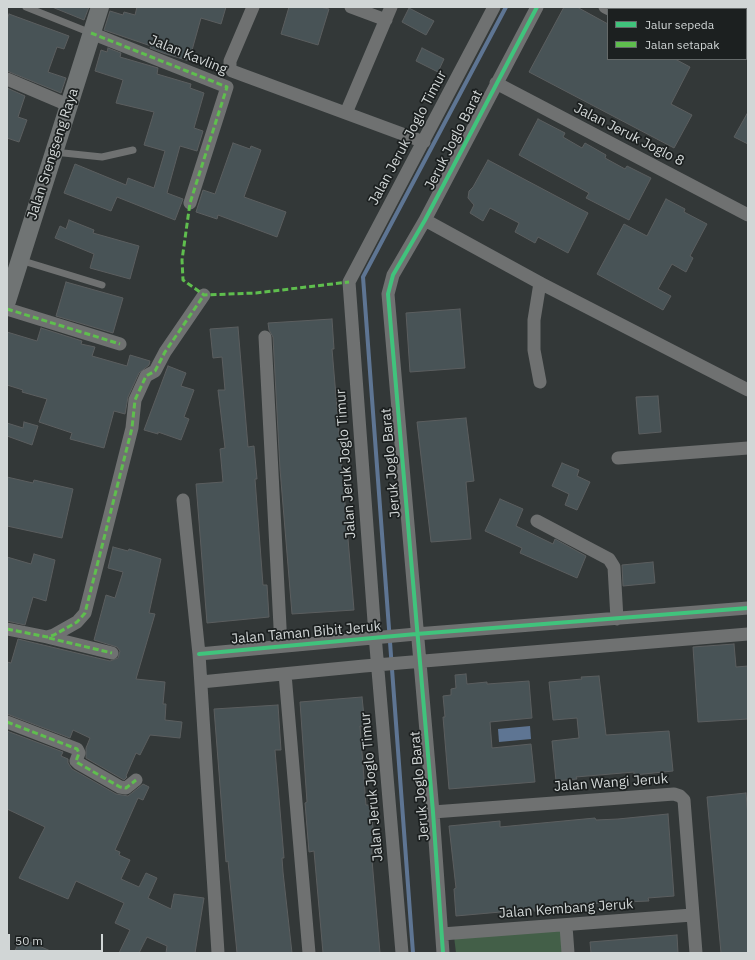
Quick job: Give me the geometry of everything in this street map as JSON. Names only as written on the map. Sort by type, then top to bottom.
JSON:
[{"type":"main road","name":"Jalan Srengseng Raya","points":[[7,301],[68,105],[83,30],[100,7]]},
{"type":"street","points":[[253,7],[230,61],[230,68],[232,71],[424,142]]},
{"type":"street","points":[[350,7],[386,20]]},
{"type":"street","points":[[346,113],[391,7]]},
{"type":"street","name":"Jalan Jeruk Joglo Timur","points":[[402,953],[349,282],[494,7]]},
{"type":"street","name":"Jeruk Joglo Barat","points":[[444,953],[388,294],[393,275],[425,220],[536,7]]},
{"type":"street","name":"Jalan Kavling","points":[[83,30],[227,87],[190,203]]},
{"type":"street","points":[[7,79],[68,105]]},
{"type":"street","name":"Jalan Jeruk Joglo 8","points":[[496,83],[748,215]]},
{"type":"street","points":[[425,220],[540,283],[748,390]]},
{"type":"street","points":[[540,283],[534,320],[534,350],[540,382]]},
{"type":"street","points":[[47,637],[54,635],[77,622],[85,613],[132,428],[135,400],[146,376],[154,371],[165,352],[204,296]]},
{"type":"street","points":[[7,309],[120,344]]},
{"type":"street","points":[[265,338],[281,646]]},
{"type":"street","points":[[618,458],[748,448]]},
{"type":"street","points":[[183,500],[199,654],[218,953]]},
{"type":"street","points":[[537,521],[609,559],[614,567],[617,619]]},
{"type":"street","name":"Jalan Taman Bibit Jeruk","points":[[199,654],[376,637],[748,608]]},
{"type":"street","points":[[7,630],[47,637],[112,653]]},
{"type":"street","points":[[201,682],[419,661],[748,634]]},
{"type":"street","points":[[284,674],[309,953]]},
{"type":"street","points":[[7,722],[77,750],[79,753],[76,759],[78,763],[120,787],[126,788],[136,780]]},
{"type":"street","name":"Jalan Wangi Jeruk","points":[[433,812],[674,794],[680,796],[684,800],[696,953]]},
{"type":"street","name":"Jalan Kembang Jeruk","points":[[442,934],[566,926],[692,915]]},
{"type":"street","points":[[566,926],[568,953]]},
{"type":"lane","name":"Jalan Kavling","points":[[26,7],[83,30]]},
{"type":"lane","points":[[53,152],[102,157],[133,150]]},
{"type":"lane","points":[[19,260],[102,285]]},
{"type":"green space","points":[[567,928],[569,953],[456,953],[454,936]]},
{"type":"water","points":[[530,726],[531,739],[499,742],[498,729]]},
{"type":"building","points":[[52,7],[89,7],[84,20]]},
{"type":"building","points":[[137,7],[226,7],[221,24],[201,18],[189,61],[163,53],[150,48],[151,46],[104,30],[110,11],[123,15],[124,12],[135,15]]},
{"type":"building","points":[[289,7],[320,7],[329,9],[318,45],[281,34]]},
{"type":"building","points":[[564,7],[577,7],[607,23],[607,60],[677,60],[690,67],[671,104],[692,115],[674,148],[529,72]]},
{"type":"building","points":[[409,8],[434,21],[426,35],[402,22]]},
{"type":"building","points":[[9,14],[69,36],[64,49],[57,47],[48,72],[66,78],[61,93],[7,71],[7,20]]},
{"type":"building","points":[[108,48],[121,53],[120,57],[158,68],[157,74],[191,84],[190,88],[204,93],[194,128],[203,131],[197,151],[180,146],[167,193],[183,199],[175,220],[117,197],[111,211],[64,193],[75,164],[126,185],[128,178],[154,188],[165,151],[144,145],[154,112],[116,103],[123,80],[95,71],[101,50],[107,52]]},
{"type":"building","points":[[422,48],[444,59],[438,72],[416,61]]},
{"type":"building","points":[[7,88],[25,96],[18,117],[27,120],[19,142],[7,138]]},
{"type":"building","points":[[748,112],[748,144],[734,137]]},
{"type":"building","points":[[538,119],[565,133],[563,137],[582,148],[585,143],[606,155],[605,158],[625,169],[627,166],[651,178],[629,220],[586,198],[589,193],[519,155]]},
{"type":"building","points":[[233,143],[250,149],[251,146],[261,150],[244,197],[286,212],[277,237],[218,215],[217,219],[196,212],[203,190],[215,194]]},
{"type":"building","points":[[488,160],[588,213],[568,253],[538,237],[535,243],[515,232],[519,223],[490,208],[483,221],[470,213],[474,205],[468,198],[469,191],[473,187]]},
{"type":"building","points":[[666,199],[685,209],[684,212],[707,224],[690,256],[693,258],[686,272],[672,264],[658,289],[671,296],[663,310],[597,274],[624,224],[647,236]]},
{"type":"building","points":[[69,220],[94,230],[93,233],[139,246],[130,279],[90,268],[94,254],[55,238],[60,226],[66,229]]},
{"type":"building","points":[[66,282],[123,298],[113,333],[56,316]]},
{"type":"building","points":[[460,309],[465,368],[410,372],[406,313]]},
{"type":"building","points":[[332,319],[334,349],[332,349],[354,610],[292,614],[280,469],[273,337],[269,330],[268,323]]},
{"type":"building","points":[[238,327],[248,447],[254,446],[263,585],[267,585],[269,617],[207,623],[196,484],[223,482],[220,449],[225,448],[218,390],[225,390],[222,357],[213,358],[210,329]]},
{"type":"building","points":[[41,328],[82,341],[81,344],[95,347],[92,356],[127,366],[130,355],[150,361],[149,365],[139,373],[128,397],[125,414],[114,411],[104,448],[70,439],[72,433],[39,422],[47,399],[22,392],[23,390],[7,385],[7,332],[37,341]]},
{"type":"building","points":[[168,366],[186,373],[181,386],[194,390],[184,417],[189,419],[181,440],[158,432],[158,434],[144,430]]},
{"type":"building","points":[[658,396],[661,432],[639,434],[636,397]]},
{"type":"building","points":[[466,418],[474,481],[466,482],[471,539],[431,542],[417,422]]},
{"type":"building","points":[[24,422],[38,426],[32,445],[7,436],[7,423],[23,428]]},
{"type":"building","points":[[562,463],[579,470],[577,476],[590,482],[577,510],[565,505],[569,494],[552,486]]},
{"type":"building","points":[[7,477],[33,483],[34,480],[73,489],[62,538],[7,526]]},
{"type":"building","points":[[500,499],[523,509],[516,526],[553,544],[555,539],[586,556],[577,578],[520,553],[522,548],[485,531]]},
{"type":"building","points":[[113,547],[128,551],[129,549],[161,559],[149,613],[155,614],[136,679],[165,682],[163,704],[166,704],[165,720],[182,722],[180,738],[150,735],[140,755],[136,753],[126,776],[127,777],[124,780],[86,758],[86,748],[90,738],[73,730],[70,738],[7,714],[7,662],[11,663],[18,639],[110,661],[118,658],[120,651],[117,647],[94,640],[106,595],[115,598],[123,572],[108,568]]},
{"type":"building","points":[[34,554],[55,560],[46,601],[33,597],[25,625],[7,621],[7,557],[31,564]]},
{"type":"building","points":[[653,562],[655,583],[623,586],[622,565]]},
{"type":"building","points":[[734,644],[736,667],[748,666],[748,719],[698,722],[693,647]]},
{"type":"building","points":[[466,674],[467,684],[529,681],[532,718],[490,722],[492,748],[531,744],[535,782],[449,789],[443,717],[445,717],[443,696],[451,695],[451,689],[456,688],[455,675]]},
{"type":"building","points":[[599,676],[606,735],[669,731],[673,771],[634,775],[634,772],[576,777],[577,779],[556,781],[552,741],[579,738],[577,718],[553,720],[549,682]]},
{"type":"building","points":[[362,697],[365,726],[360,726],[366,805],[370,805],[375,842],[372,843],[372,860],[380,953],[323,953],[314,851],[309,852],[300,702]]},
{"type":"building","points":[[278,705],[281,750],[275,750],[284,858],[282,858],[283,872],[292,953],[237,953],[228,861],[226,862],[214,709]]},
{"type":"building","points":[[7,731],[63,752],[61,756],[68,759],[68,763],[72,769],[116,794],[128,796],[143,784],[149,787],[143,800],[138,798],[115,850],[120,852],[119,855],[130,860],[121,879],[139,887],[146,873],[157,878],[148,898],[171,909],[174,894],[204,898],[195,953],[166,953],[167,946],[147,937],[139,953],[119,953],[130,930],[115,923],[124,903],[76,881],[68,899],[19,878],[45,827],[7,809]]},
{"type":"building","points":[[746,793],[748,816],[748,953],[721,953],[707,797]]},
{"type":"building","points":[[668,814],[674,896],[648,898],[649,901],[578,904],[556,906],[556,909],[534,911],[534,909],[456,916],[454,889],[456,888],[449,826],[500,821],[500,827],[595,818],[596,820],[618,819]]},
{"type":"building","points":[[677,935],[678,953],[591,953],[590,942]]},
{"type":"building","points":[[21,938],[55,953],[14,953]]},
{"type":"waterway","points":[[413,953],[363,277],[506,7]]},
{"type":"marked path","points":[[91,33],[227,87],[190,203],[182,260],[183,280],[204,295],[256,293],[349,282]]},
{"type":"marked path","points":[[7,629],[47,637],[54,635],[77,622],[85,613],[132,428],[135,400],[146,376],[155,371],[165,352],[204,295]]},
{"type":"marked path","points":[[7,309],[120,344]]},
{"type":"marked path","points":[[49,638],[112,653]]},
{"type":"marked path","points":[[7,722],[77,749],[79,753],[76,761],[78,763],[120,787],[126,788],[136,780]]},
{"type":"cycle path","points":[[443,953],[433,812],[388,294],[393,275],[425,220],[537,7]]},
{"type":"cycle path","points":[[199,654],[416,634],[748,608]]}]
